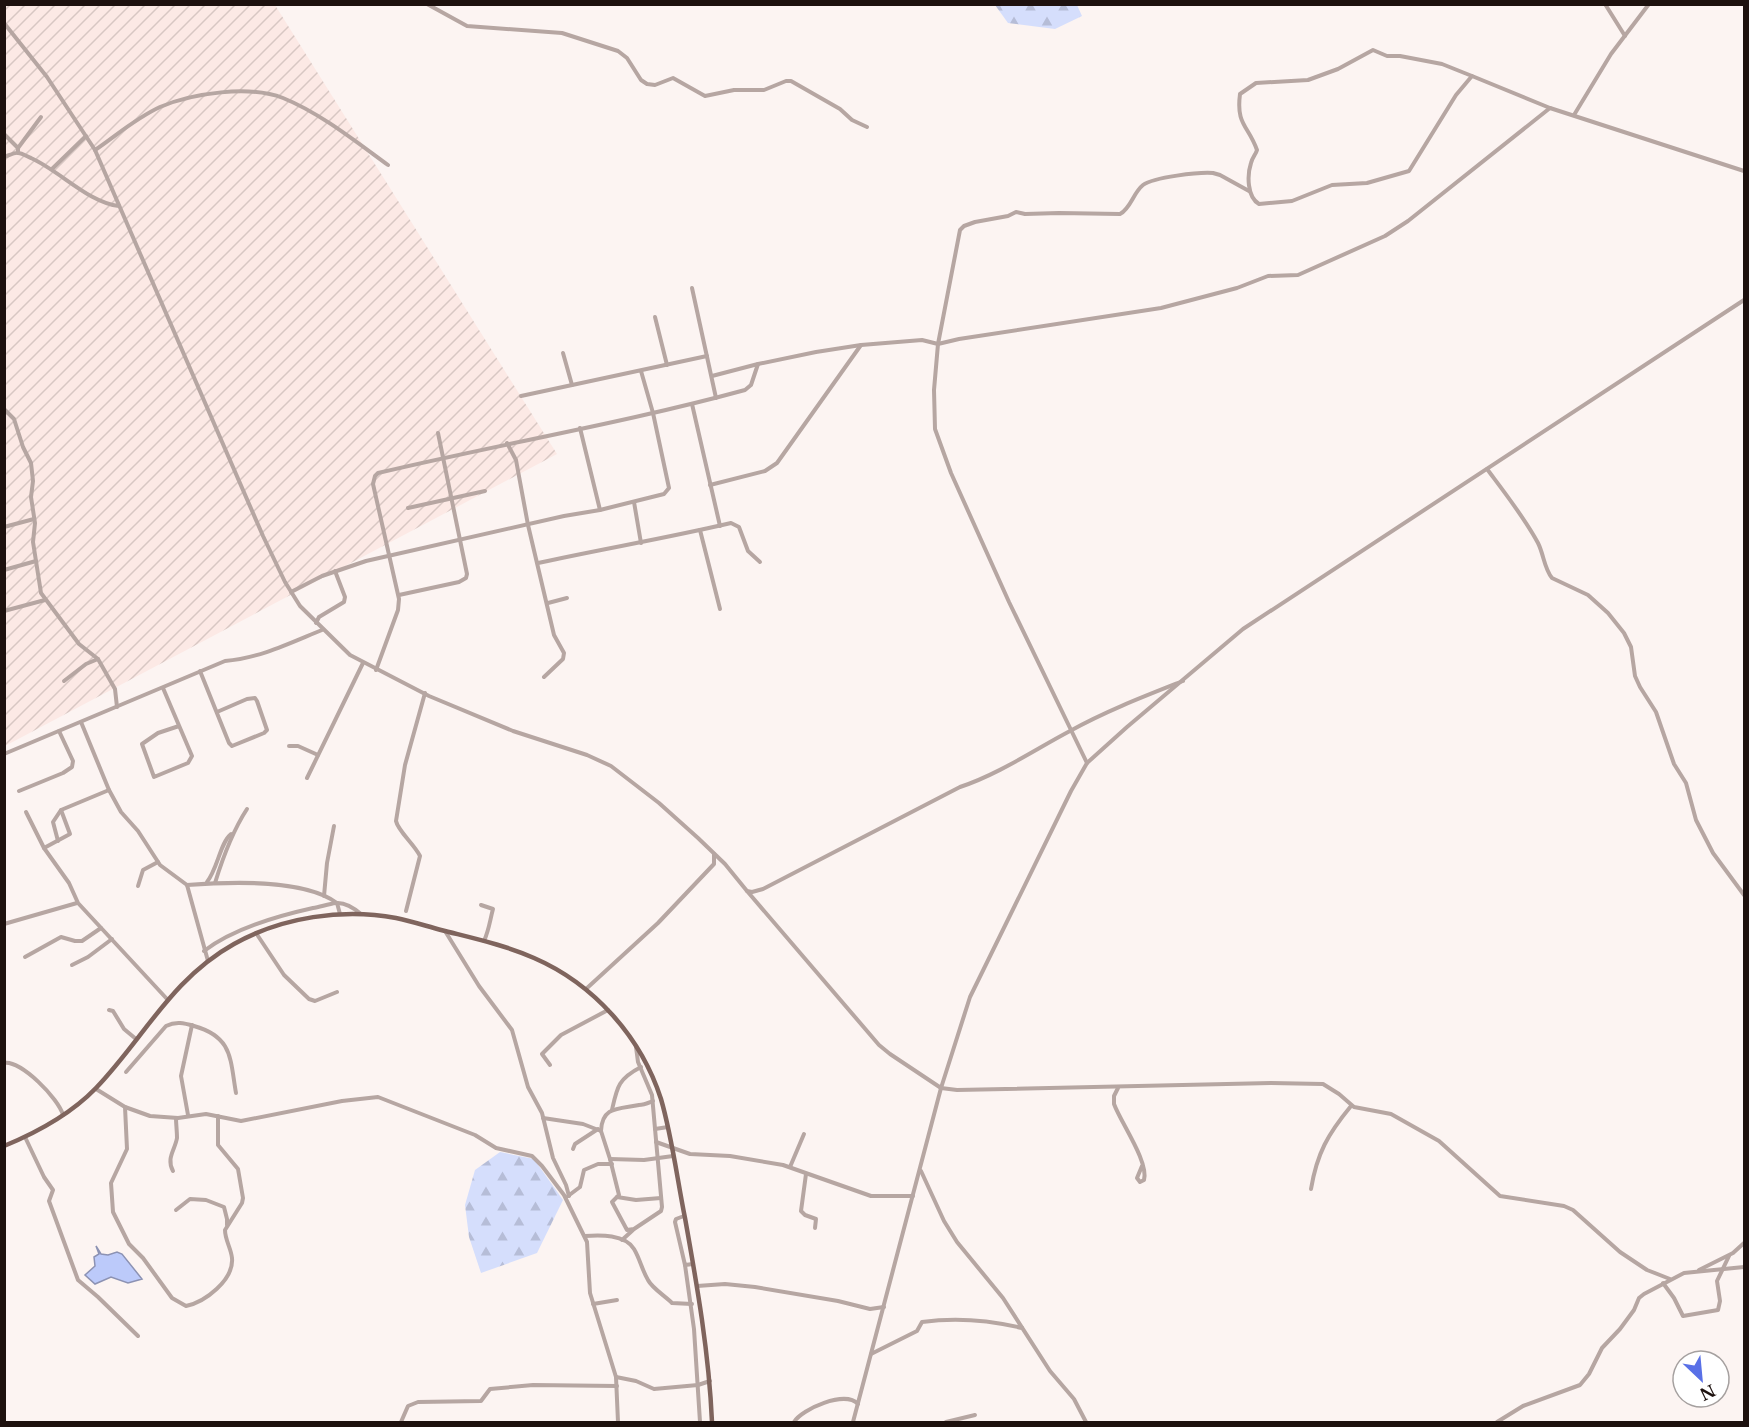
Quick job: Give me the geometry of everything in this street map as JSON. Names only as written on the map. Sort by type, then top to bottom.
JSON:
[{"type":"main road","points":[[4,1146],[25,1137],[63,1115],[96,1089],[167,999],[190,975],[233,945],[256,933],[288,923],[340,914],[361,914],[397,919],[445,931],[532,957],[546,963],[586,989],[608,1010],[636,1045],[657,1088],[668,1127],[697,1286],[710,1381],[712,1422]]},
{"type":"street","points":[[427,4],[467,26],[562,33],[608,48],[625,55],[641,80],[650,85],[673,78],[699,94],[708,96],[734,90],[764,90],[791,81],[867,127]]},
{"type":"street","points":[[1605,4],[1625,36]]},
{"type":"street","points":[[1574,115],[1611,54],[1649,4]]},
{"type":"street","points":[[4,22],[47,77],[95,150],[262,536],[291,592],[300,606],[322,630],[350,655],[425,693],[513,731],[587,755],[611,766],[676,817],[725,864],[879,1045],[941,1088],[992,1090],[1319,1083],[1333,1090],[1351,1106],[1391,1114],[1437,1140],[1500,1196],[1563,1206],[1573,1210],[1618,1250],[1644,1268],[1670,1279]]},
{"type":"street","points":[[1249,191],[1250,165],[1257,150],[1241,122],[1239,95],[1254,84],[1305,81],[1338,69],[1375,50],[1387,56],[1400,56],[1442,64],[1550,108],[1744,171]]},
{"type":"street","points":[[1087,763],[1005,592],[951,473],[935,429],[934,390],[938,344],[960,230],[964,226],[1016,212],[1025,214],[1120,214],[1126,210],[1144,184],[1164,177],[1213,173],[1249,191],[1257,203],[1282,202],[1306,196],[1332,185],[1367,183],[1407,172],[1456,95],[1472,76]]},
{"type":"street","points":[[95,150],[124,128],[161,107],[205,94],[243,92],[277,97],[303,108],[325,120],[388,165]]},
{"type":"street","points":[[712,376],[758,364],[861,345],[922,340],[938,344],[1161,308],[1237,288],[1268,276],[1298,275],[1385,236],[1408,221],[1550,108]]},
{"type":"street","points":[[4,157],[18,150],[41,117]]},
{"type":"street","points":[[4,134],[18,150],[88,194],[108,205],[119,206]]},
{"type":"street","points":[[52,170],[86,136]]},
{"type":"street","points":[[692,288],[716,398]]},
{"type":"street","points":[[853,1422],[941,1088],[976,982],[1087,763],[1126,727],[1243,629],[1744,300]]},
{"type":"street","points":[[655,317],[667,365]]},
{"type":"street","points":[[710,484],[765,471],[777,463],[861,345]]},
{"type":"street","points":[[563,353],[572,385]]},
{"type":"street","points":[[521,396],[707,356]]},
{"type":"street","points":[[376,670],[398,610],[399,594],[373,484],[378,473],[507,443],[653,413],[745,390],[751,385],[758,364]]},
{"type":"street","points":[[291,592],[335,571],[390,555],[664,494],[669,488],[653,413],[641,371]]},
{"type":"street","points":[[692,403],[720,526]]},
{"type":"street","points":[[4,409],[14,419],[31,463],[33,542],[41,592],[79,644],[98,659],[115,689],[117,707]]},
{"type":"street","points":[[580,428],[600,510]]},
{"type":"street","points":[[399,594],[464,580],[467,574],[438,433]]},
{"type":"street","points":[[507,443],[516,460],[528,525],[555,635],[564,653],[563,659],[544,677]]},
{"type":"street","points":[[1486,470],[1533,533],[1552,578],[1588,595],[1608,613],[1624,633],[1631,647],[1635,676],[1656,712],[1674,764],[1686,783],[1696,820],[1713,853],[1744,895]]},
{"type":"street","points":[[408,507],[484,491]]},
{"type":"street","points":[[634,502],[641,543]]},
{"type":"street","points":[[4,527],[34,519]]},
{"type":"street","points":[[538,563],[731,523],[739,527],[748,551],[760,562]]},
{"type":"street","points":[[700,530],[720,609]]},
{"type":"street","points":[[4,570],[36,561]]},
{"type":"street","points":[[316,623],[319,616],[344,602],[345,597],[335,571]]},
{"type":"street","points":[[548,603],[567,598]]},
{"type":"street","points":[[4,611],[45,600]]},
{"type":"street","points":[[4,754],[225,661],[245,659],[268,652],[322,630]]},
{"type":"street","points":[[64,681],[86,664],[98,659]]},
{"type":"street","points":[[307,778],[363,663]]},
{"type":"street","points":[[200,671],[229,743],[232,746],[267,730],[255,698],[217,712]]},
{"type":"street","points":[[747,891],[763,889],[960,787],[990,776],[1072,729],[1183,681]]},
{"type":"street","points":[[163,688],[192,756],[188,763],[154,777],[142,744],[158,733],[179,726]]},
{"type":"street","points":[[406,911],[420,856],[413,843],[397,826],[396,821],[405,765],[425,693]]},
{"type":"street","points":[[81,722],[109,790],[121,812],[138,831],[158,862],[187,885],[208,961]]},
{"type":"street","points":[[19,791],[63,773],[72,766],[71,758],[59,731]]},
{"type":"street","points":[[289,746],[298,746],[318,755]]},
{"type":"street","points":[[58,841],[53,822],[61,810],[109,790]]},
{"type":"street","points":[[215,883],[233,832],[247,809]]},
{"type":"street","points":[[44,848],[68,836],[70,832],[61,810]]},
{"type":"street","points":[[27,812],[44,848],[69,883],[78,903],[167,999]]},
{"type":"street","points":[[324,896],[334,826]]},
{"type":"street","points":[[207,883],[215,872],[225,839],[233,832]]},
{"type":"street","points":[[586,989],[658,923],[714,864],[714,854]]},
{"type":"street","points":[[138,886],[144,870],[158,862]]},
{"type":"street","points":[[714,864],[725,864]]},
{"type":"street","points":[[187,885],[265,882],[324,896],[352,907],[361,914]]},
{"type":"street","points":[[4,924],[74,902],[78,903]]},
{"type":"street","points":[[204,951],[266,920],[337,903]]},
{"type":"street","points":[[337,903],[340,914]]},
{"type":"street","points":[[481,905],[493,909],[490,929],[484,942]]},
{"type":"street","points":[[25,957],[61,938],[82,941],[101,928]]},
{"type":"street","points":[[445,931],[479,986],[512,1030],[528,1087],[543,1118],[553,1158],[566,1185],[567,1197]]},
{"type":"street","points":[[256,933],[284,975],[309,999],[315,1001],[337,992]]},
{"type":"street","points":[[72,965],[88,957],[112,939]]},
{"type":"street","points":[[109,1010],[113,1011],[124,1029],[136,1039]]},
{"type":"street","points":[[550,1065],[542,1054],[561,1035],[608,1010]]},
{"type":"street","points":[[126,1072],[166,1026],[174,1023],[192,1025],[212,1033],[224,1042],[230,1055],[236,1093]]},
{"type":"street","points":[[189,1115],[181,1076],[192,1025]]},
{"type":"street","points":[[622,1240],[662,1209],[653,1101],[640,1067],[636,1045]]},
{"type":"street","points":[[4,1063],[12,1062],[28,1073],[52,1096],[63,1115]]},
{"type":"street","points":[[612,1110],[622,1079],[640,1067]]},
{"type":"street","points":[[1118,1088],[1114,1096],[1114,1104],[1138,1151],[1143,1166]]},
{"type":"street","points":[[96,1089],[124,1107],[150,1116],[176,1118],[189,1115],[218,1116],[241,1121],[378,1096],[475,1135],[496,1148],[532,1156],[567,1197],[587,1242],[590,1293],[616,1377],[618,1422]]},
{"type":"street","points":[[634,1229],[624,1228],[612,1202],[619,1195],[612,1164],[600,1130],[601,1122],[612,1110],[653,1101]]},
{"type":"street","points":[[1311,1190],[1321,1149],[1332,1130],[1351,1106]]},
{"type":"street","points":[[124,1107],[127,1149],[111,1183],[113,1212],[129,1244],[148,1264],[170,1295],[182,1305],[196,1303],[215,1291],[229,1270],[232,1259],[225,1235],[227,1218],[224,1208],[206,1200],[190,1199],[176,1210]]},
{"type":"street","points":[[218,1116],[218,1145],[238,1169],[243,1198],[227,1226]]},
{"type":"street","points":[[173,1171],[170,1167],[170,1157],[177,1136],[176,1118]]},
{"type":"street","points":[[543,1118],[583,1124],[600,1130]]},
{"type":"street","points":[[655,1129],[668,1127]]},
{"type":"street","points":[[573,1149],[575,1144],[600,1130]]},
{"type":"street","points":[[790,1167],[804,1134]]},
{"type":"street","points":[[25,1137],[44,1177],[53,1190],[49,1201],[78,1280],[138,1336]]},
{"type":"street","points":[[656,1142],[690,1154],[752,1159],[790,1167],[871,1196],[913,1196]]},
{"type":"street","points":[[610,1159],[657,1159],[673,1156]]},
{"type":"street","points":[[567,1197],[580,1187],[584,1170],[598,1164],[612,1164]]},
{"type":"street","points":[[921,1170],[944,1221],[957,1242],[1003,1298],[1050,1371],[1074,1399],[1086,1422]]},
{"type":"street","points":[[806,1174],[801,1211],[816,1219],[815,1228]]},
{"type":"street","points":[[618,1197],[636,1200],[661,1198]]},
{"type":"street","points":[[684,1216],[675,1219],[675,1222],[692,1305],[700,1422]]},
{"type":"street","points":[[585,1236],[604,1235],[622,1240],[633,1247],[651,1285],[661,1291],[672,1303],[692,1305]]},
{"type":"street","points":[[1497,1422],[1523,1406],[1580,1385],[1586,1379],[1602,1348],[1631,1315],[1639,1298],[1670,1279],[1697,1271],[1728,1256],[1744,1243]]},
{"type":"street","points":[[1663,1283],[1683,1316],[1698,1312],[1714,1312],[1719,1308],[1718,1281],[1728,1256]]},
{"type":"street","points":[[685,1265],[693,1264]]},
{"type":"street","points":[[1697,1271],[1744,1267]]},
{"type":"street","points":[[697,1286],[725,1284],[755,1287],[838,1301],[870,1309],[884,1307]]},
{"type":"street","points":[[593,1304],[617,1300]]},
{"type":"street","points":[[871,1354],[917,1331],[922,1322],[952,1319],[980,1320],[1023,1329]]},
{"type":"street","points":[[616,1377],[636,1381],[654,1389],[710,1381]]},
{"type":"street","points":[[401,1422],[408,1406],[418,1402],[481,1401],[490,1389],[533,1385],[617,1386]]},
{"type":"street","points":[[794,1422],[819,1405],[834,1400],[848,1398],[854,1400],[858,1405]]},
{"type":"street","points":[[946,1422],[975,1415]]},
{"type":"shaded area","points":[[5,5],[275,5],[557,454],[5,746]]},
{"type":"shaded area","points":[[96,1246],[101,1254],[108,1255],[117,1252],[122,1254],[142,1279],[128,1283],[111,1277],[95,1284],[85,1275],[95,1266],[94,1257],[99,1254]]},
{"type":"green space","points":[[995,5],[1077,5],[1082,16],[1055,29],[1008,23]]},
{"type":"green space","points":[[500,1152],[534,1159],[563,1200],[537,1253],[481,1273],[469,1237],[465,1205],[475,1170]]}]
